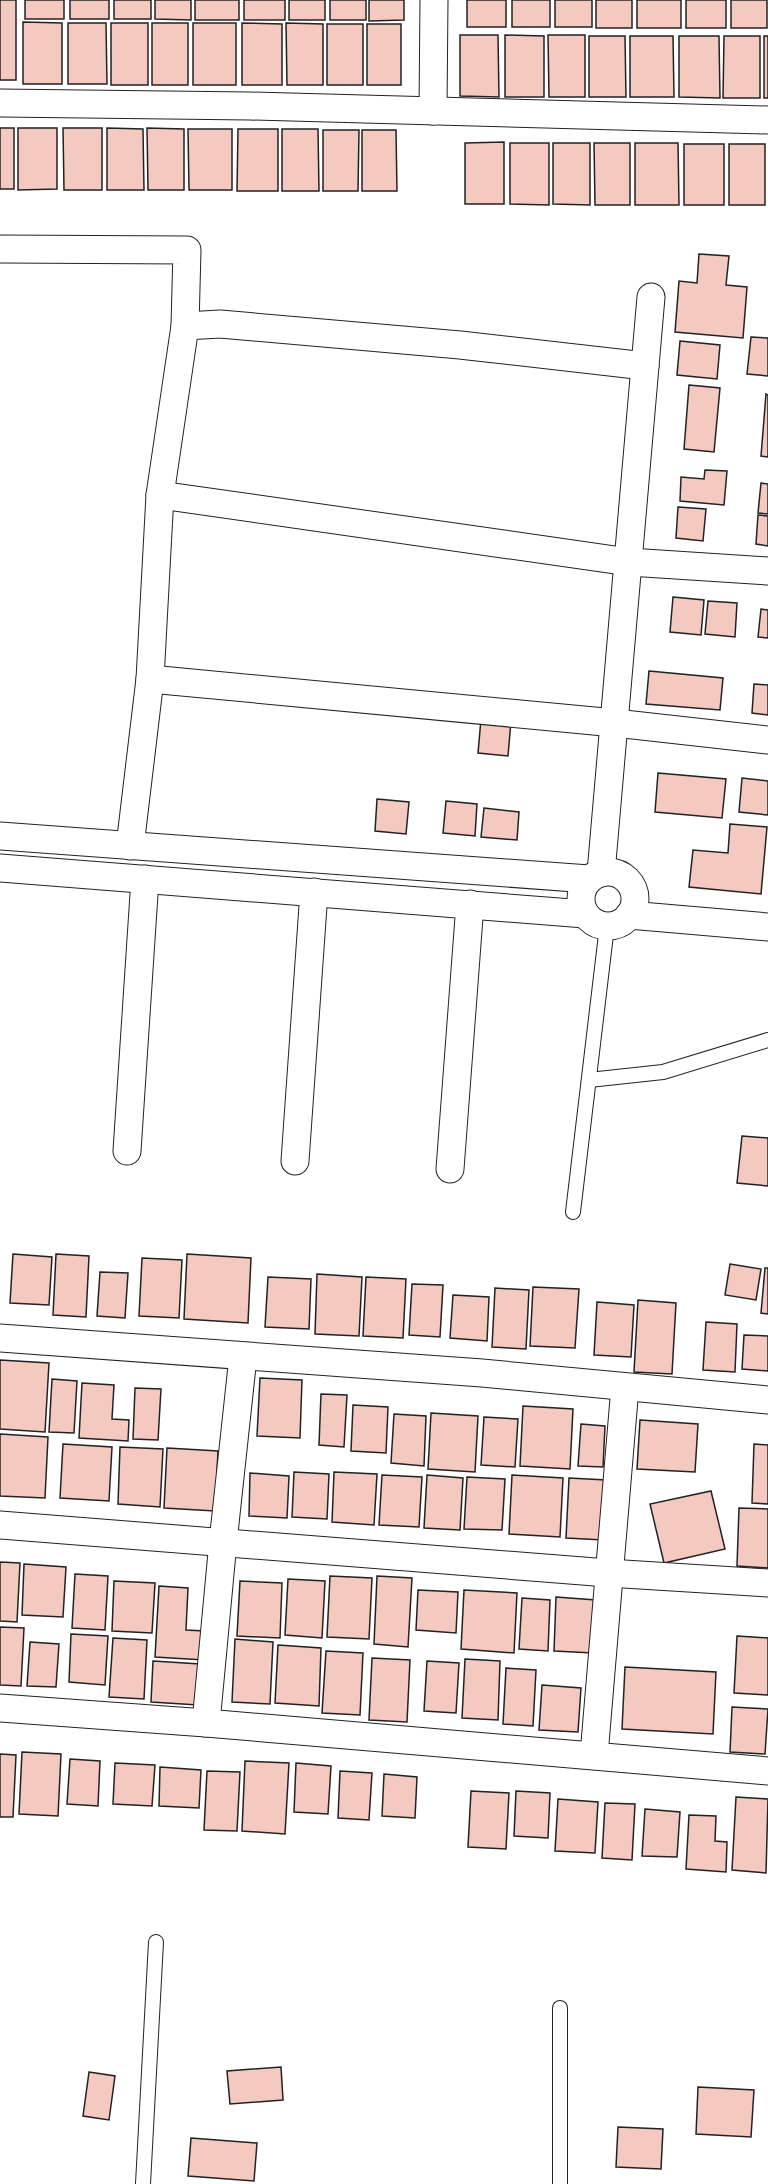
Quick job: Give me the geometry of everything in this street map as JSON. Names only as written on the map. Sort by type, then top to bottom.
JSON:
[{"type":"street","points":[[433,111],[434,0]]},
{"type":"street","points":[[0,103],[768,120]]},
{"type":"street","points":[[0,249],[187,250],[185,326],[160,495],[150,679],[130,846]]},
{"type":"street","points":[[607,919],[581,905],[581,896],[583,887],[595,876],[615,723],[651,297]]},
{"type":"street","points":[[185,326],[220,324],[460,345],[645,366]]},
{"type":"street","points":[[160,495],[629,562],[768,571]]},
{"type":"street","points":[[150,679],[615,723],[768,740]]},
{"type":"street","points":[[0,836],[595,876],[617,873],[630,884],[635,900],[607,919]]},
{"type":"street","points":[[374,897],[380,862]]},
{"type":"street","points":[[0,868],[470,904],[607,919],[768,927]]},
{"type":"street","points":[[127,1151],[145,879]]},
{"type":"street","points":[[295,1161],[314,892]]},
{"type":"street","points":[[450,1169],[470,904]]},
{"type":"street","points":[[0,1338],[482,1373],[768,1400]]},
{"type":"street","points":[[206,1723],[243,1357]]},
{"type":"street","points":[[594,1755],[625,1387]]},
{"type":"street","points":[[0,1525],[608,1573],[768,1583]]},
{"type":"street","points":[[0,1708],[206,1723],[768,1771]]},
{"type":"lane","points":[[573,1212],[607,919]]},
{"type":"lane","points":[[589,1080],[663,1072],[768,1040]]},
{"type":"lane","points":[[143,2184],[156,1942]]},
{"type":"lane","points":[[560,2008],[560,2184]]},
{"type":"building","points":[[0,0],[16,0],[16,80],[0,80]]},
{"type":"building","points":[[25,0],[64,0],[64,19],[25,19]]},
{"type":"building","points":[[70,0],[109,0],[109,19],[70,19]]},
{"type":"building","points":[[114,0],[151,0],[151,19],[114,19]]},
{"type":"building","points":[[155,0],[191,0],[191,20],[155,19]]},
{"type":"building","points":[[195,0],[239,0],[239,20],[195,20]]},
{"type":"building","points":[[244,0],[285,0],[285,20],[244,20]]},
{"type":"building","points":[[289,0],[325,0],[325,20],[289,20]]},
{"type":"building","points":[[330,0],[366,0],[366,20],[330,20]]},
{"type":"building","points":[[369,0],[404,0],[404,20],[369,21]]},
{"type":"building","points":[[467,0],[506,0],[506,27],[467,27]]},
{"type":"building","points":[[512,0],[550,0],[550,27],[512,27]]},
{"type":"building","points":[[555,0],[592,0],[592,27],[555,27]]},
{"type":"building","points":[[596,0],[632,0],[632,28],[596,28]]},
{"type":"building","points":[[637,0],[681,0],[681,28],[637,28]]},
{"type":"building","points":[[686,0],[726,0],[726,28],[686,28]]},
{"type":"building","points":[[731,0],[767,0],[767,28],[731,28]]},
{"type":"building","points":[[23,22],[62,23],[62,84],[23,84]]},
{"type":"building","points":[[68,23],[106,23],[107,84],[68,84]]},
{"type":"building","points":[[111,23],[148,23],[148,85],[111,85]]},
{"type":"building","points":[[152,23],[188,23],[188,85],[152,85]]},
{"type":"building","points":[[193,23],[236,23],[236,85],[193,85]]},
{"type":"building","points":[[242,23],[282,24],[282,85],[242,85]]},
{"type":"building","points":[[286,23],[323,24],[323,85],[287,85]]},
{"type":"building","points":[[327,24],[363,24],[363,85],[327,85]]},
{"type":"building","points":[[367,24],[401,24],[401,85],[367,85]]},
{"type":"building","points":[[460,35],[498,35],[499,97],[460,96]]},
{"type":"building","points":[[505,35],[544,36],[544,97],[505,97]]},
{"type":"building","points":[[548,35],[585,35],[585,97],[549,97]]},
{"type":"building","points":[[589,36],[625,36],[626,97],[589,97]]},
{"type":"building","points":[[630,36],[673,36],[674,97],[630,97]]},
{"type":"building","points":[[679,36],[719,36],[720,98],[679,97]]},
{"type":"building","points":[[724,36],[760,36],[760,98],[723,98]]},
{"type":"building","points":[[764,36],[768,36],[768,98],[764,98]]},
{"type":"building","points":[[0,128],[14,128],[14,189],[0,189]]},
{"type":"building","points":[[18,128],[57,128],[57,189],[18,190]]},
{"type":"building","points":[[63,128],[102,128],[102,190],[64,190]]},
{"type":"building","points":[[107,128],[143,129],[144,190],[107,190]]},
{"type":"building","points":[[147,128],[184,129],[184,190],[148,190]]},
{"type":"building","points":[[188,129],[232,129],[232,190],[189,190]]},
{"type":"building","points":[[238,129],[278,129],[278,191],[237,191]]},
{"type":"building","points":[[282,129],[318,129],[319,191],[282,191]]},
{"type":"building","points":[[323,130],[359,130],[358,191],[323,191]]},
{"type":"building","points":[[362,130],[396,130],[397,191],[362,191]]},
{"type":"building","points":[[504,142],[504,204],[465,204],[465,143]]},
{"type":"building","points":[[510,143],[549,143],[549,205],[510,204]]},
{"type":"building","points":[[553,143],[590,143],[590,205],[553,204]]},
{"type":"building","points":[[594,143],[630,143],[630,205],[595,205]]},
{"type":"building","points":[[635,143],[678,143],[679,205],[635,205]]},
{"type":"building","points":[[684,144],[724,144],[724,205],[684,205]]},
{"type":"building","points":[[729,144],[765,144],[765,205],[729,205]]},
{"type":"building","points":[[699,254],[729,256],[726,285],[747,287],[743,338],[675,332],[679,281],[697,283]]},
{"type":"building","points":[[751,337],[768,338],[768,376],[747,374]]},
{"type":"building","points":[[680,341],[720,345],[717,379],[677,375]]},
{"type":"building","points":[[689,385],[720,388],[714,452],[684,449]]},
{"type":"building","points":[[766,394],[768,395],[768,457],[761,456]]},
{"type":"building","points":[[705,470],[727,471],[724,505],[680,501],[681,477],[704,479]]},
{"type":"building","points":[[761,483],[768,484],[768,514],[758,513]]},
{"type":"building","points":[[678,507],[706,509],[703,541],[676,538]]},
{"type":"building","points":[[758,515],[768,516],[768,546],[756,544]]},
{"type":"building","points":[[673,597],[704,600],[701,635],[670,632]]},
{"type":"building","points":[[708,601],[737,603],[735,637],[705,634]]},
{"type":"building","points":[[761,609],[768,610],[768,638],[758,637]]},
{"type":"building","points":[[649,671],[723,678],[720,710],[646,704]]},
{"type":"building","points":[[754,684],[768,685],[768,715],[752,713]]},
{"type":"building","points":[[481,719],[511,721],[508,756],[478,753]]},
{"type":"building","points":[[658,773],[726,779],[722,818],[655,812]]},
{"type":"building","points":[[742,778],[768,781],[768,815],[739,812]]},
{"type":"building","points":[[377,799],[409,802],[406,834],[375,831]]},
{"type":"building","points":[[446,801],[477,804],[475,836],[443,833]]},
{"type":"building","points":[[484,808],[519,812],[517,840],[481,837]]},
{"type":"building","points":[[730,824],[767,827],[761,894],[689,887],[693,850],[728,853]]},
{"type":"building","points":[[742,1136],[768,1138],[768,1186],[737,1183]]},
{"type":"building","points":[[13,1254],[52,1257],[49,1305],[10,1303]]},
{"type":"building","points":[[56,1254],[89,1256],[86,1317],[53,1315]]},
{"type":"building","points":[[187,1254],[251,1258],[248,1323],[184,1319]]},
{"type":"building","points":[[142,1258],[182,1260],[179,1318],[139,1316]]},
{"type":"building","points":[[730,1264],[761,1269],[756,1300],[725,1295]]},
{"type":"building","points":[[765,1268],[768,1268],[768,1314],[761,1313]]},
{"type":"building","points":[[100,1272],[128,1273],[125,1318],[97,1316]]},
{"type":"building","points":[[317,1274],[362,1277],[359,1336],[315,1334]]},
{"type":"building","points":[[268,1277],[311,1279],[309,1329],[265,1327]]},
{"type":"building","points":[[366,1277],[406,1279],[403,1338],[363,1336]]},
{"type":"building","points":[[412,1284],[443,1285],[440,1337],[409,1335]]},
{"type":"building","points":[[533,1287],[579,1289],[575,1348],[530,1346]]},
{"type":"building","points":[[495,1288],[529,1290],[526,1349],[492,1347]]},
{"type":"building","points":[[453,1295],[489,1297],[487,1341],[450,1338]]},
{"type":"building","points":[[638,1300],[676,1303],[672,1374],[634,1372]]},
{"type":"building","points":[[597,1302],[634,1305],[631,1357],[594,1355]]},
{"type":"building","points":[[706,1322],[737,1324],[735,1372],[703,1370]]},
{"type":"building","points":[[744,1335],[768,1336],[768,1371],[742,1369]]},
{"type":"building","points":[[0,1360],[49,1363],[45,1432],[0,1429]]},
{"type":"building","points":[[260,1378],[302,1380],[300,1438],[257,1436]]},
{"type":"building","points":[[52,1379],[77,1381],[74,1433],[49,1432]]},
{"type":"building","points":[[82,1383],[114,1385],[112,1419],[129,1420],[128,1441],[79,1438]]},
{"type":"building","points":[[135,1388],[161,1389],[158,1440],[133,1439]]},
{"type":"building","points":[[321,1394],[347,1395],[344,1447],[319,1445]]},
{"type":"building","points":[[353,1405],[388,1407],[386,1453],[351,1451]]},
{"type":"building","points":[[523,1406],[573,1409],[570,1469],[520,1466]]},
{"type":"building","points":[[431,1413],[478,1416],[475,1472],[428,1469]]},
{"type":"building","points":[[394,1414],[426,1416],[424,1466],[391,1463]]},
{"type":"building","points":[[484,1417],[518,1419],[515,1467],[481,1465]]},
{"type":"building","points":[[640,1420],[698,1424],[695,1472],[637,1469]]},
{"type":"building","points":[[581,1424],[605,1426],[603,1467],[578,1466]]},
{"type":"building","points":[[0,1434],[48,1437],[45,1498],[0,1496]]},
{"type":"building","points":[[63,1444],[112,1447],[109,1501],[60,1498]]},
{"type":"building","points":[[754,1444],[768,1445],[768,1504],[752,1503]]},
{"type":"building","points":[[120,1447],[163,1449],[160,1507],[118,1504]]},
{"type":"building","points":[[167,1448],[218,1451],[215,1511],[164,1508]]},
{"type":"building","points":[[294,1472],[329,1474],[327,1519],[292,1517]]},
{"type":"building","points":[[334,1472],[377,1474],[374,1525],[332,1522]]},
{"type":"building","points":[[250,1473],[289,1476],[287,1518],[249,1516]]},
{"type":"building","points":[[382,1475],[422,1477],[419,1527],[379,1525]]},
{"type":"building","points":[[427,1475],[463,1478],[460,1530],[424,1528]]},
{"type":"building","points":[[512,1475],[563,1478],[560,1537],[509,1534]]},
{"type":"building","points":[[467,1477],[505,1479],[502,1530],[464,1529]]},
{"type":"building","points":[[569,1478],[606,1480],[603,1540],[566,1538]]},
{"type":"building","points":[[711,1491],[725,1549],[664,1563],[650,1504]]},
{"type":"building","points":[[739,1508],[768,1509],[768,1568],[737,1566]]},
{"type":"building","points":[[0,1562],[20,1563],[17,1622],[0,1621]]},
{"type":"building","points":[[24,1564],[66,1567],[63,1617],[22,1615]]},
{"type":"building","points":[[75,1574],[108,1576],[105,1630],[72,1628]]},
{"type":"building","points":[[330,1576],[372,1578],[369,1639],[327,1637]]},
{"type":"building","points":[[377,1576],[412,1578],[408,1647],[374,1644]]},
{"type":"building","points":[[288,1579],[325,1581],[322,1638],[285,1635]]},
{"type":"building","points":[[114,1581],[155,1583],[152,1633],[112,1631]]},
{"type":"building","points":[[240,1581],[282,1583],[280,1638],[237,1636]]},
{"type":"building","points":[[159,1586],[188,1588],[186,1630],[205,1631],[204,1660],[155,1657]]},
{"type":"building","points":[[418,1590],[458,1592],[456,1633],[416,1630]]},
{"type":"building","points":[[464,1590],[517,1593],[514,1653],[461,1649]]},
{"type":"building","points":[[556,1597],[596,1600],[593,1653],[554,1651]]},
{"type":"building","points":[[522,1598],[550,1600],[548,1651],[519,1649]]},
{"type":"building","points":[[0,1627],[24,1628],[21,1686],[0,1685]]},
{"type":"building","points":[[71,1634],[108,1636],[105,1685],[69,1682]]},
{"type":"building","points":[[737,1636],[768,1638],[768,1695],[734,1693]]},
{"type":"building","points":[[113,1638],[147,1640],[144,1699],[109,1697]]},
{"type":"building","points":[[235,1639],[273,1642],[270,1704],[232,1702]]},
{"type":"building","points":[[30,1642],[59,1644],[56,1687],[27,1686]]},
{"type":"building","points":[[278,1645],[321,1648],[319,1706],[275,1703]]},
{"type":"building","points":[[326,1651],[363,1653],[360,1715],[322,1713]]},
{"type":"building","points":[[372,1658],[410,1660],[407,1722],[369,1720]]},
{"type":"building","points":[[465,1659],[500,1661],[498,1720],[462,1718]]},
{"type":"building","points":[[153,1661],[200,1664],[198,1705],[151,1702]]},
{"type":"building","points":[[427,1661],[459,1663],[456,1713],[424,1711]]},
{"type":"building","points":[[625,1667],[716,1672],[713,1734],[622,1729]]},
{"type":"building","points":[[506,1668],[536,1670],[533,1726],[503,1724]]},
{"type":"building","points":[[542,1685],[581,1688],[578,1732],[539,1730]]},
{"type":"building","points":[[732,1707],[768,1709],[765,1754],[730,1752]]},
{"type":"building","points":[[22,1752],[61,1754],[58,1816],[19,1814]]},
{"type":"building","points":[[0,1754],[16,1755],[13,1817],[0,1817]]},
{"type":"building","points":[[70,1759],[100,1761],[98,1806],[67,1804]]},
{"type":"building","points":[[245,1761],[289,1763],[285,1834],[242,1831]]},
{"type":"building","points":[[115,1763],[155,1765],[152,1806],[113,1804]]},
{"type":"building","points":[[296,1763],[331,1766],[328,1814],[294,1812]]},
{"type":"building","points":[[160,1767],[201,1770],[199,1808],[159,1806]]},
{"type":"building","points":[[207,1771],[240,1772],[237,1831],[204,1830]]},
{"type":"building","points":[[340,1771],[372,1773],[369,1820],[338,1818]]},
{"type":"building","points":[[384,1774],[417,1777],[415,1818],[382,1816]]},
{"type":"building","points":[[471,1791],[509,1793],[506,1849],[468,1847]]},
{"type":"building","points":[[516,1791],[550,1793],[548,1838],[514,1836]]},
{"type":"building","points":[[736,1797],[768,1799],[766,1873],[732,1870]]},
{"type":"building","points":[[558,1799],[598,1802],[595,1853],[555,1851]]},
{"type":"building","points":[[605,1803],[635,1804],[632,1860],[602,1858]]},
{"type":"building","points":[[645,1809],[680,1812],[677,1857],[642,1856]]},
{"type":"building","points":[[689,1815],[716,1816],[715,1841],[727,1842],[726,1872],[686,1869]]},
{"type":"building","points":[[281,2067],[283,2100],[230,2104],[227,2071]]},
{"type":"building","points":[[89,2072],[115,2076],[109,2120],[83,2116]]},
{"type":"building","points":[[698,2087],[754,2090],[751,2137],[696,2134]]},
{"type":"building","points":[[618,2127],[663,2129],[661,2169],[616,2167]]},
{"type":"building","points":[[191,2138],[257,2143],[254,2181],[188,2176]]}]
